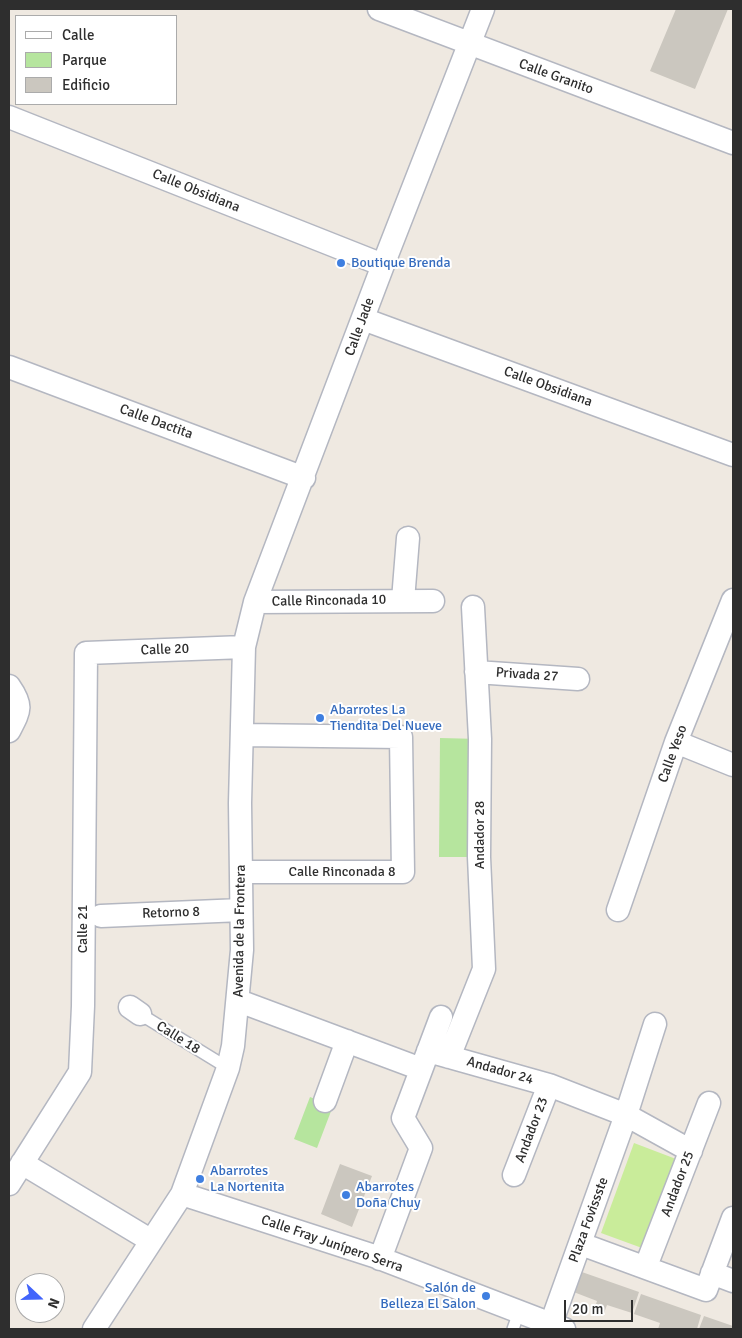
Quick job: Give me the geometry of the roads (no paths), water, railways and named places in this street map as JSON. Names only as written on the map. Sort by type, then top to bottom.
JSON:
[{"type":"street","name":"Calle Granito","points":[[379,9],[733,143]]},
{"type":"street","name":"Calle Jade","points":[[244,647],[255,602],[304,478],[382,265],[483,9]]},
{"type":"street","name":"Calle Obsidiana","points":[[9,117],[382,265]]},
{"type":"street","name":"Calle Obsidiana","points":[[363,319],[733,455]]},
{"type":"street","name":"Calle Dactita","points":[[9,367],[304,478]]},
{"type":"street","name":"Calle Rinconada 10","points":[[404,600],[408,538]]},
{"type":"street","name":"Calle Yeso","points":[[618,910],[676,742],[733,600]]},
{"type":"street","name":"Calle Rinconada 10","points":[[255,602],[433,601]]},
{"type":"street","name":"Andador 28","points":[[380,1259],[421,1148],[403,1118],[433,1059],[484,969],[479,857],[480,738],[473,607]]},
{"type":"street","name":"Calle 20","points":[[86,653],[244,647]]},
{"type":"street","name":"Avenida de la Frontera","points":[[94,1329],[150,1240],[182,1194],[228,1068],[233,1046],[239,1001],[242,950],[241,872],[244,647]]},
{"type":"street","name":"Calle 21","points":[[9,1184],[80,1072],[83,1006],[86,653]]},
{"type":"street","name":"Privada 27","points":[[476,672],[578,679]]},
{"type":"street","points":[[9,686],[18,700],[17,716],[9,731]]},
{"type":"street","name":"Calle Rinconada 8","points":[[241,872],[403,872],[401,737],[243,735]]},
{"type":"street","points":[[676,742],[733,765]]},
{"type":"street","name":"Retorno 8","points":[[101,916],[241,910]]},
{"type":"street","name":"Andador 24","points":[[239,1001],[347,1041],[549,1085],[626,1115],[691,1151]]},
{"type":"street","name":"Andador 28","points":[[433,1059],[441,1017]]},
{"type":"street","name":"Plaza Fovissste","points":[[558,1327],[581,1244],[626,1115],[655,1024]]},
{"type":"street","points":[[325,1101],[347,1041]]},
{"type":"street","name":"Andador 23","points":[[514,1175],[549,1085]]},
{"type":"street","name":"Andador 25","points":[[646,1266],[709,1103]]},
{"type":"street","points":[[22,1163],[150,1240]]},
{"type":"street","name":"Calle Fray Junípero Serra","points":[[182,1194],[380,1259],[516,1321],[558,1327]]},
{"type":"street","points":[[581,1244],[646,1266],[706,1290],[733,1218]]},
{"type":"street","points":[[712,1273],[733,1281]]},
{"type":"lane","name":"Calle 18","points":[[135,1010],[228,1068]]},
{"type":"place","name":"Boutique Brenda","points":[[341,263]]},
{"type":"place","name":"Abarrotes La Tiendita Del Nueve","points":[[320,718]]},
{"type":"place","name":"Abarrotes La Nortenita","points":[[200,1179]]},
{"type":"place","name":"Abarrotes Doña Chuy","points":[[346,1195]]},
{"type":"place","name":"Salón de Belleza El Salon","points":[[486,1296]]}]
